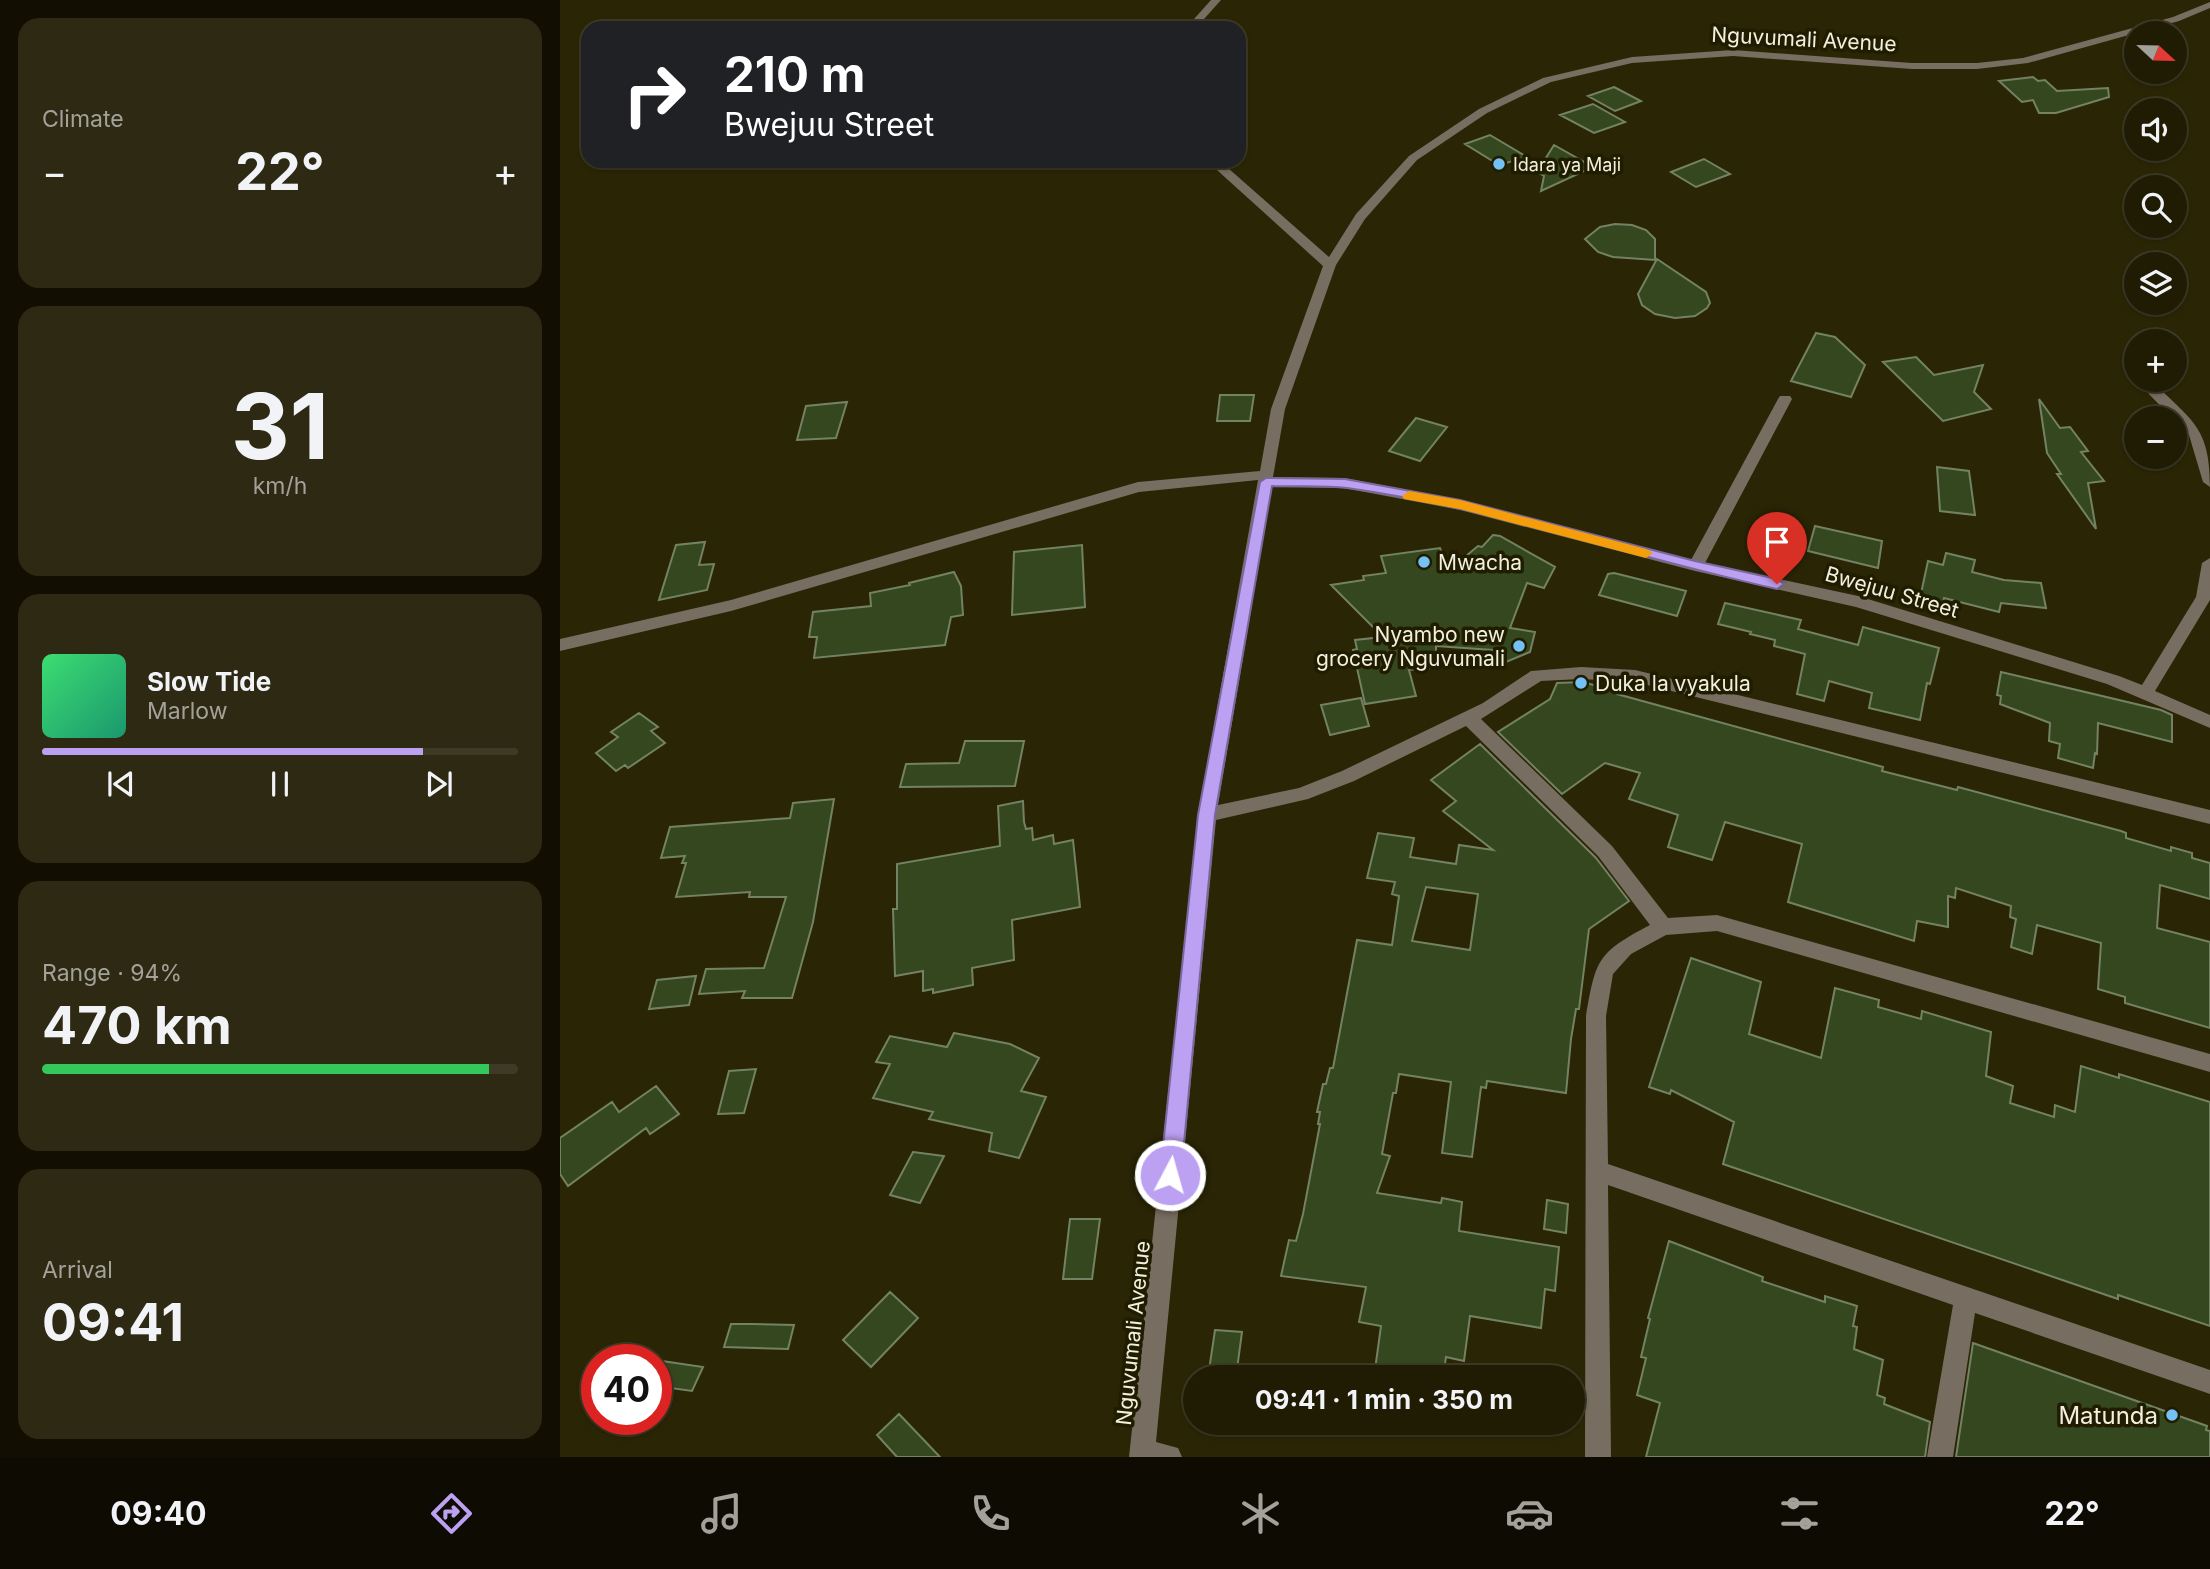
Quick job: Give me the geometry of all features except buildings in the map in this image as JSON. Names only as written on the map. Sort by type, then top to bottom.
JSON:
[{"type":"street","points":[[1197,21],[1216,0]]},
{"type":"street","name":"Nguvumali Avenue","points":[[1142,1454],[1207,815],[1278,409],[1330,265],[1360,217],[1413,158],[1483,111],[1547,80],[1632,60],[1732,52],[1912,66],[1977,66],[2024,61],[2176,19],[2210,5]]},
{"type":"street","points":[[1221,168],[1330,265]]},
{"type":"street","points":[[2155,392],[2196,434],[2210,482]]},
{"type":"street","points":[[1695,566],[1785,399]]},
{"type":"street","name":"Bwejuu Street","points":[[560,645],[731,605],[1138,488],[1267,479],[1345,483],[1460,505],[1695,566],[1858,601],[2113,680],[2210,722]]},
{"type":"street","points":[[2145,694],[2204,597],[2210,564]]},
{"type":"street","points":[[1207,815],[1302,793],[1348,776],[1489,708],[1536,675],[1581,673],[1635,676],[2210,817]]},
{"type":"street","points":[[1469,718],[1605,851],[1663,927]]},
{"type":"street","points":[[1598,1457],[1596,1016],[1604,971],[1624,948],[1663,927],[1717,923],[2210,1063]]},
{"type":"street","points":[[1597,1171],[2210,1382]]},
{"type":"street","points":[[1940,1457],[1966,1298]]},
{"type":"street","points":[[1142,1454],[1169,1457]]},
{"type":"slow traffic","points":[[1409,496],[1460,505],[1646,553]]},
{"type":"place","name":"Idara ya Maji","points":[[1499,164]]},
{"type":"place","name":"Mwacha","points":[[1424,562]]},
{"type":"place","name":"Nyambo new grocery Nguvumali","points":[[1519,646]]},
{"type":"place","name":"Duka la vyakula","points":[[1581,683]]},
{"type":"place","name":"Matunda","points":[[2172,1415]]},
{"type":"route","points":[[1170,1175],[1207,815],[1266,482],[1345,483],[1460,505],[1695,566],[1777,584]]}]
